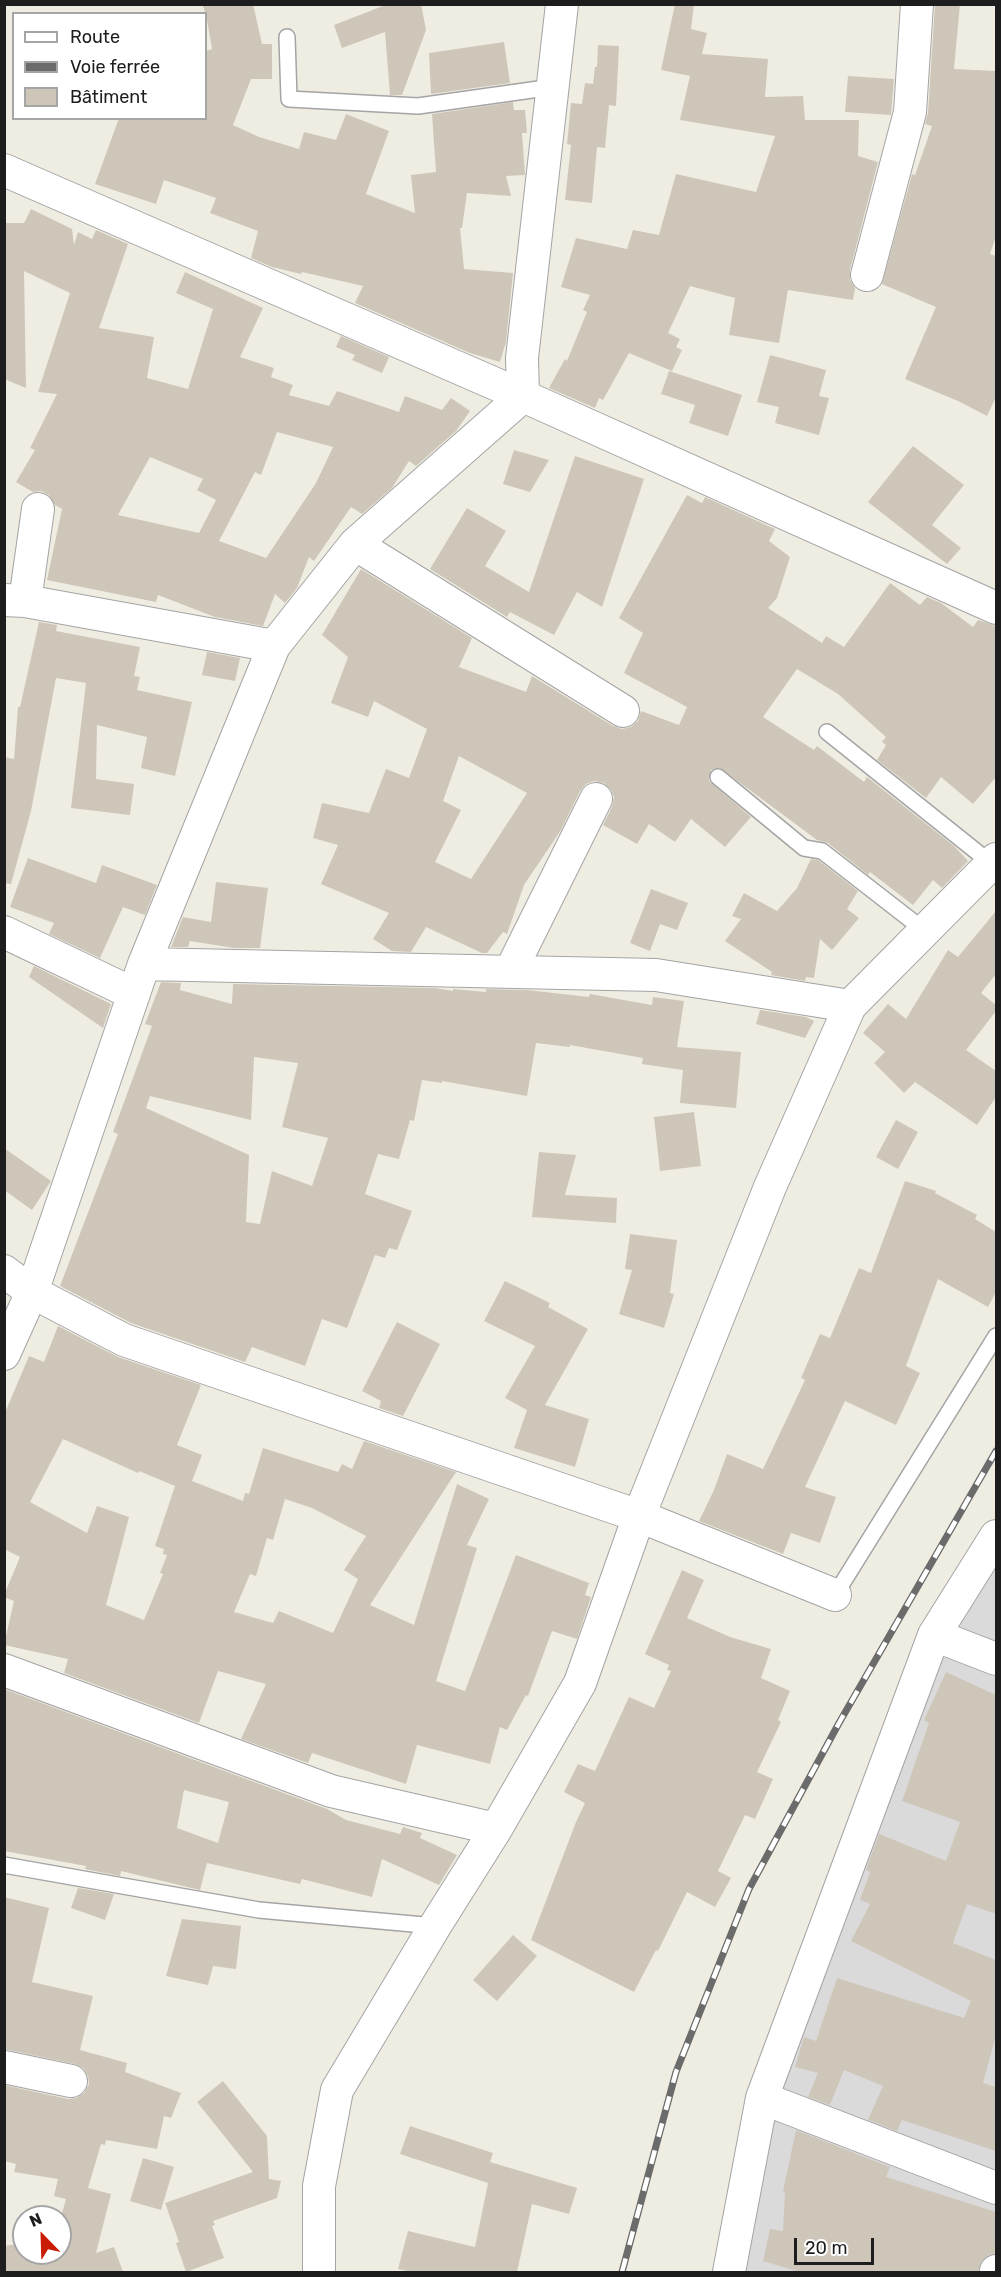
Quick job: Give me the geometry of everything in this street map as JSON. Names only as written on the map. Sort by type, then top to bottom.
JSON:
[{"type":"street","points":[[523,396],[522,358],[562,4]]},
{"type":"street","points":[[867,275],[910,112],[917,4]]},
{"type":"street","points":[[4,170],[523,396],[996,608]]},
{"type":"street","points":[[4,1354],[32,1292],[144,964],[274,646],[355,544],[523,396]]},
{"type":"street","points":[[39,509],[15,600],[274,646]]},
{"type":"street","points":[[355,544],[623,711]]},
{"type":"street","points":[[510,972],[596,799]]},
{"type":"street","points":[[319,2272],[319,2186],[336,2091],[496,1829],[579,1683],[639,1516],[770,1187],[850,1006],[994,861]]},
{"type":"street","points":[[4,932],[134,994]]},
{"type":"street","points":[[144,964],[656,975],[850,1006]]},
{"type":"street","points":[[4,1271],[32,1292],[124,1340],[639,1516],[835,1595]]},
{"type":"street","points":[[729,2272],[762,2098],[934,1635],[996,1536]]},
{"type":"street","points":[[934,1635],[996,1659]]},
{"type":"street","points":[[4,1670],[331,1791],[496,1829]]},
{"type":"street","points":[[4,2067],[70,2081]]},
{"type":"street","points":[[762,2098],[996,2188]]},
{"type":"lane","points":[[287,37],[290,99],[418,106],[553,87]]},
{"type":"lane","points":[[827,732],[994,861]]},
{"type":"lane","points":[[718,777],[804,848],[822,851],[925,931]]},
{"type":"lane","points":[[835,1595],[996,1336]]},
{"type":"lane","points":[[4,1865],[259,1910],[435,1926]]},
{"type":"shaded area","points":[[996,1517],[996,2272],[735,2272],[751,2104],[922,1641]]},
{"type":"building","points":[[202,4],[253,4],[262,44],[272,44],[272,79],[251,79],[233,125],[259,137],[299,149],[304,132],[336,140],[346,114],[389,131],[366,194],[415,213],[411,175],[436,172],[432,114],[513,102],[514,110],[525,110],[527,133],[522,133],[525,175],[506,176],[511,196],[467,193],[462,228],[460,228],[464,269],[513,273],[506,342],[500,362],[470,353],[355,303],[363,286],[272,267],[251,258],[258,231],[210,213],[216,198],[164,180],[156,204],[95,184],[118,120],[207,120],[207,51],[212,49]]},
{"type":"building","points":[[388,4],[421,4],[426,30],[402,95],[390,95],[385,32],[342,48],[334,25]]},
{"type":"building","points":[[675,4],[694,4],[691,29],[707,33],[702,54],[768,59],[765,97],[803,96],[805,120],[859,120],[858,156],[878,162],[850,270],[850,280],[855,288],[853,300],[788,290],[779,343],[729,335],[735,298],[690,286],[668,333],[680,339],[676,347],[682,350],[672,371],[629,353],[603,400],[599,398],[595,408],[549,388],[565,359],[567,361],[587,312],[583,310],[590,295],[561,287],[576,238],[627,249],[633,230],[659,235],[676,174],[756,192],[775,136],[680,120],[690,76],[661,70]]},
{"type":"building","points":[[935,4],[960,4],[954,69],[996,71],[996,236],[990,254],[996,256],[996,397],[987,416],[905,379],[936,307],[882,284],[912,174],[915,175],[932,126],[925,124],[928,113]]},
{"type":"building","points":[[504,42],[510,83],[431,94],[429,53]]},
{"type":"building","points":[[598,45],[619,46],[616,106],[609,105],[605,148],[597,147],[592,203],[565,200],[571,145],[567,144],[571,103],[582,104],[585,83],[593,84],[595,67],[597,67]]},
{"type":"building","points":[[848,76],[894,79],[891,115],[845,112]]},
{"type":"building","points":[[31,209],[72,229],[74,245],[78,232],[92,239],[96,230],[128,244],[99,328],[154,337],[147,378],[188,389],[213,309],[176,293],[185,272],[263,308],[240,357],[274,368],[271,377],[293,385],[289,395],[329,406],[337,391],[399,412],[405,396],[442,410],[451,398],[470,411],[456,431],[416,466],[409,461],[392,488],[362,514],[351,507],[314,561],[309,557],[297,588],[285,603],[275,594],[263,626],[215,617],[158,595],[156,602],[47,580],[62,509],[55,505],[49,495],[41,491],[33,492],[16,482],[35,450],[30,448],[57,394],[38,392],[70,293],[24,271],[26,388],[4,379],[4,223],[24,223]],"holes":[[[277,432],[333,447],[316,483],[266,558],[219,541],[255,472],[261,475]],[[150,457],[203,479],[197,490],[216,500],[199,533],[118,515]]]},
{"type":"building","points":[[341,336],[389,357],[382,373],[352,360],[355,355],[336,347]]},
{"type":"building","points":[[770,355],[826,370],[819,396],[829,398],[819,435],[775,423],[779,407],[757,402]]},
{"type":"building","points":[[669,371],[742,395],[728,436],[689,423],[695,405],[661,394]]},
{"type":"building","points":[[913,446],[964,485],[932,525],[961,548],[947,564],[868,502]]},
{"type":"building","points":[[514,450],[549,460],[530,492],[503,484]]},
{"type":"building","points":[[575,456],[644,479],[602,607],[577,592],[554,635],[510,612],[507,617],[430,569],[467,508],[506,531],[485,566],[529,592]]},
{"type":"building","points":[[687,495],[702,503],[705,497],[775,529],[769,541],[790,557],[777,598],[768,608],[822,643],[826,636],[844,647],[890,583],[920,605],[927,597],[941,603],[973,627],[978,620],[996,626],[996,777],[973,804],[941,777],[926,798],[877,760],[886,745],[882,742],[886,737],[838,694],[797,669],[763,717],[814,750],[817,746],[864,782],[867,777],[954,846],[968,861],[942,888],[933,880],[913,905],[870,872],[868,875],[828,843],[817,840],[720,768],[711,770],[709,781],[751,817],[725,847],[691,819],[675,842],[649,824],[637,844],[603,825],[614,797],[604,783],[594,781],[586,784],[580,791],[561,830],[524,885],[507,934],[503,932],[487,953],[482,953],[426,927],[411,952],[392,951],[373,939],[389,913],[321,884],[338,845],[313,838],[322,803],[369,813],[386,769],[409,778],[427,729],[374,701],[368,717],[331,703],[348,657],[322,635],[361,569],[472,638],[459,667],[526,692],[532,676],[613,726],[622,729],[631,727],[638,721],[641,711],[679,725],[687,707],[624,673],[643,633],[619,618]],"holes":[[[459,756],[527,793],[471,879],[435,862],[461,810],[443,801]]]},
{"type":"building","points":[[39,622],[57,625],[56,631],[140,647],[134,676],[140,677],[137,690],[192,702],[175,776],[141,768],[147,737],[97,725],[96,779],[134,784],[130,815],[71,808],[86,683],[56,678],[31,811],[11,884],[4,883],[4,757],[14,759],[18,707],[20,707]]},
{"type":"building","points":[[207,652],[240,658],[235,681],[202,675]]},
{"type":"building","points":[[28,858],[96,883],[102,865],[157,885],[145,915],[123,907],[100,958],[49,934],[54,923],[10,907]]},
{"type":"building","points":[[811,859],[818,860],[858,891],[847,909],[859,918],[832,950],[820,939],[814,978],[806,977],[805,981],[771,975],[772,972],[725,941],[741,919],[732,916],[744,893],[777,911],[797,888]]},
{"type":"building","points":[[216,882],[268,888],[260,948],[234,948],[190,941],[188,947],[171,947],[183,917],[211,922]]},
{"type":"building","points":[[651,889],[688,903],[677,930],[660,924],[650,951],[630,943]]},
{"type":"building","points":[[996,911],[996,974],[981,993],[996,1005],[996,1011],[966,1050],[996,1071],[996,1097],[977,1125],[915,1082],[904,1093],[874,1063],[885,1052],[863,1033],[888,1004],[906,1019],[948,950],[958,957]]},
{"type":"building","points":[[34,966],[111,1004],[103,1028],[29,977]]},
{"type":"building","points":[[161,982],[181,983],[180,990],[232,1004],[233,984],[435,988],[486,992],[486,989],[527,990],[589,997],[590,994],[652,1005],[653,997],[684,1001],[677,1047],[741,1052],[736,1108],[680,1103],[683,1070],[642,1064],[643,1058],[570,1045],[570,1047],[536,1043],[527,1096],[442,1081],[442,1083],[422,1080],[414,1121],[410,1120],[399,1159],[378,1154],[365,1194],[412,1211],[397,1250],[389,1248],[385,1258],[375,1255],[347,1328],[322,1319],[305,1366],[252,1347],[245,1362],[131,1323],[60,1286],[118,1134],[113,1132],[152,1026],[145,1024]],"holes":[[[254,1057],[298,1063],[282,1127],[328,1138],[312,1186],[272,1171],[260,1224],[246,1222],[249,1155],[146,1108],[150,1096],[251,1120]]]},
{"type":"building","points":[[760,1010],[806,1017],[814,1021],[805,1038],[756,1024]]},
{"type":"building","points":[[694,1112],[701,1166],[660,1171],[654,1117]]},
{"type":"building","points":[[896,1120],[918,1132],[898,1169],[876,1157]]},
{"type":"building","points":[[4,1148],[51,1181],[32,1210],[4,1190]]},
{"type":"building","points":[[539,1152],[576,1155],[565,1195],[617,1198],[616,1223],[532,1217]]},
{"type":"building","points":[[905,1181],[936,1191],[935,1193],[977,1215],[975,1219],[996,1232],[996,1292],[988,1307],[938,1279],[906,1366],[920,1373],[896,1425],[845,1401],[805,1487],[836,1497],[820,1543],[791,1533],[783,1554],[699,1521],[714,1490],[727,1454],[763,1469],[805,1380],[801,1378],[820,1334],[830,1338],[859,1268],[871,1273]]},
{"type":"building","points":[[630,1234],[677,1240],[670,1293],[674,1294],[664,1328],[619,1314],[632,1270],[625,1269]]},
{"type":"building","points":[[505,1281],[550,1303],[548,1307],[588,1329],[545,1405],[589,1419],[575,1467],[514,1448],[527,1410],[505,1398],[535,1346],[484,1321]]},
{"type":"building","points":[[397,1322],[440,1344],[403,1416],[379,1408],[381,1401],[362,1391]]},
{"type":"building","points":[[58,1326],[118,1357],[201,1385],[177,1445],[202,1455],[192,1481],[243,1501],[245,1493],[249,1494],[263,1448],[338,1472],[342,1464],[352,1469],[364,1441],[456,1472],[370,1605],[414,1625],[457,1484],[489,1499],[467,1545],[477,1548],[436,1681],[465,1691],[516,1555],[589,1583],[585,1595],[591,1597],[577,1639],[552,1631],[528,1696],[526,1695],[507,1730],[500,1727],[490,1764],[417,1745],[406,1784],[312,1753],[308,1763],[241,1739],[266,1684],[218,1671],[199,1723],[64,1673],[68,1659],[4,1645],[14,1601],[4,1595],[20,1557],[4,1549],[4,1415],[29,1356],[44,1362]],"holes":[[[63,1439],[138,1473],[139,1471],[175,1486],[155,1546],[164,1549],[163,1554],[167,1555],[160,1573],[163,1574],[144,1620],[106,1605],[129,1517],[97,1506],[87,1533],[30,1502]],[[285,1499],[312,1508],[366,1536],[344,1570],[358,1579],[333,1633],[279,1611],[273,1623],[234,1612],[250,1574],[256,1576],[267,1538],[273,1540]]]},
{"type":"building","points":[[682,1570],[704,1580],[687,1618],[730,1637],[771,1649],[761,1678],[790,1691],[778,1720],[781,1722],[757,1772],[773,1779],[755,1819],[745,1815],[718,1871],[731,1878],[715,1907],[687,1892],[658,1951],[656,1950],[634,1992],[531,1940],[585,1803],[564,1792],[578,1764],[595,1771],[629,1697],[654,1708],[671,1671],[667,1670],[669,1665],[645,1654]]},
{"type":"building","points":[[946,1672],[996,1695],[996,1914],[967,1904],[953,1943],[996,1960],[996,2035],[983,2083],[996,2087],[996,2151],[902,2120],[897,2131],[868,2120],[883,2086],[844,2070],[830,2105],[808,2097],[818,2073],[795,2067],[804,2037],[816,2041],[837,1978],[964,2018],[971,2001],[851,1941],[870,1904],[860,1900],[870,1872],[866,1870],[879,1834],[946,1861],[960,1822],[902,1801],[929,1723],[924,1720]]},
{"type":"building","points":[[4,1689],[327,1809],[346,1820],[400,1834],[403,1827],[422,1833],[420,1838],[457,1855],[439,1885],[382,1859],[372,1897],[302,1879],[300,1884],[207,1863],[200,1890],[121,1871],[120,1876],[85,1869],[86,1866],[4,1851]],"holes":[[[184,1790],[229,1802],[218,1843],[177,1828]]]},
{"type":"building","points":[[78,1888],[114,1894],[105,1920],[71,1908]]},
{"type":"building","points":[[4,1897],[49,1908],[32,1982],[93,1996],[80,2050],[127,2063],[125,2072],[181,2093],[171,2118],[164,2116],[157,2149],[106,2140],[105,2145],[101,2144],[88,2188],[111,2194],[96,2253],[114,2247],[123,2272],[4,2272],[4,2246],[12,2245],[12,2265],[72,2265],[72,2205],[64,2205],[66,2199],[54,2196],[58,2179],[14,2172],[16,2164],[4,2161],[4,2085],[68,2099],[76,2098],[84,2093],[89,2084],[88,2076],[83,2068],[75,2064],[4,2049]]},
{"type":"building","points":[[182,1919],[241,1926],[236,1969],[213,1966],[208,1985],[166,1976]]},
{"type":"building","points":[[513,1935],[537,1956],[497,2001],[473,1980]]},
{"type":"building","points":[[223,2081],[267,2136],[269,2179],[281,2181],[277,2198],[213,2221],[215,2225],[212,2226],[224,2258],[186,2272],[176,2243],[179,2242],[165,2203],[253,2172],[197,2102]]},
{"type":"building","points":[[410,2126],[493,2153],[490,2162],[577,2188],[569,2214],[532,2204],[517,2272],[412,2272],[398,2269],[408,2231],[475,2247],[488,2183],[400,2154]]},
{"type":"building","points":[[796,2130],[890,2167],[886,2177],[996,2212],[996,2253],[988,2255],[981,2262],[978,2272],[800,2272],[763,2261],[770,2229],[783,2231],[785,2192],[783,2191]]},
{"type":"building","points":[[143,2158],[174,2167],[161,2210],[130,2201]]},
{"type":"railway","points":[[622,2272],[676,2072],[749,1889],[839,1723],[996,1451]]}]
